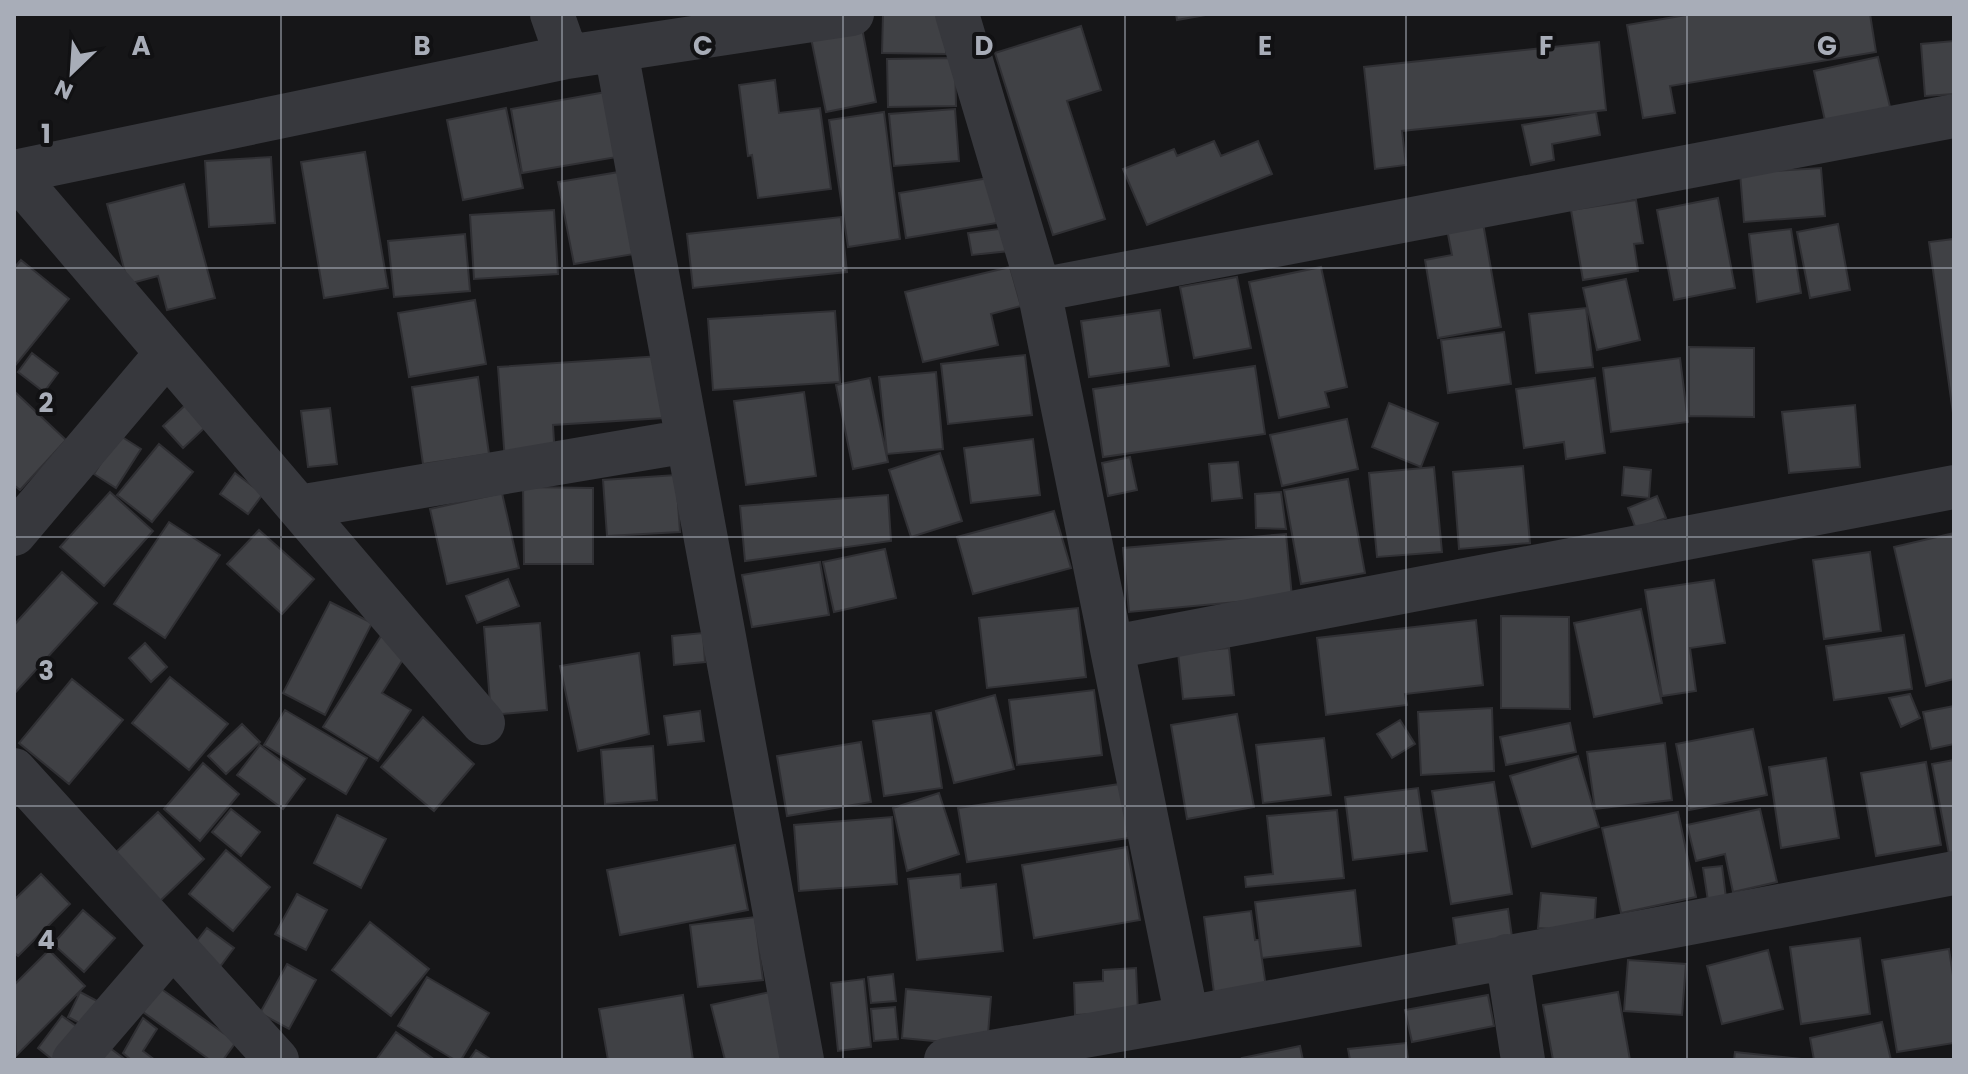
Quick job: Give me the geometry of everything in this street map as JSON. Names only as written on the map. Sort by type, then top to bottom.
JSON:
[{"type":"street","points":[[552,14],[567,57]]},
{"type":"street","points":[[483,723],[14,173],[567,57],[852,14]]},
{"type":"street","points":[[957,14],[1039,290],[1187,1018]]},
{"type":"street","points":[[616,51],[802,1060]]},
{"type":"street","points":[[1039,290],[1954,116]]},
{"type":"street","points":[[14,534],[167,353]]},
{"type":"street","points":[[299,507],[688,441]]},
{"type":"street","points":[[1113,647],[1954,487]]},
{"type":"street","points":[[14,770],[277,1060]]},
{"type":"street","points":[[946,1060],[1187,1018],[1954,873]]},
{"type":"street","points":[[74,1060],[173,945]]},
{"type":"street","points":[[1507,956],[1523,1060]]},
{"type":"building","points":[[883,14],[947,14],[946,54],[882,53]]},
{"type":"building","points":[[1176,14],[1211,14],[1177,20]]},
{"type":"building","points":[[1692,14],[1870,14],[1876,52],[1670,86],[1675,113],[1643,118],[1627,25]]},
{"type":"building","points":[[1081,26],[1101,90],[1067,101],[1105,219],[1053,235],[995,53]]},
{"type":"building","points":[[862,28],[876,102],[826,112],[811,38]]},
{"type":"building","points":[[1954,41],[1954,94],[1925,96],[1921,44]]},
{"type":"building","points":[[1599,42],[1606,110],[1402,131],[1406,165],[1375,169],[1364,67]]},
{"type":"building","points":[[1878,57],[1891,111],[1826,125],[1814,71]]},
{"type":"building","points":[[955,58],[956,106],[888,107],[887,59]]},
{"type":"building","points":[[775,80],[779,113],[820,108],[831,189],[758,198],[752,155],[748,156],[739,85]]},
{"type":"building","points":[[606,92],[617,157],[522,173],[511,109]]},
{"type":"building","points":[[506,108],[523,188],[463,200],[447,120]]},
{"type":"building","points":[[955,109],[959,161],[894,166],[889,114]]},
{"type":"building","points":[[884,112],[900,239],[848,247],[829,120]]},
{"type":"building","points":[[1596,112],[1600,135],[1552,144],[1554,160],[1531,165],[1522,125]]},
{"type":"building","points":[[1214,141],[1221,156],[1258,141],[1272,174],[1147,225],[1123,169],[1174,149],[1177,156]]},
{"type":"building","points":[[365,152],[388,288],[324,298],[301,162]]},
{"type":"building","points":[[271,157],[275,223],[209,227],[205,161]]},
{"type":"building","points":[[1821,168],[1825,216],[1744,222],[1740,173]]},
{"type":"building","points":[[619,172],[634,254],[574,264],[558,182]]},
{"type":"building","points":[[989,178],[997,223],[906,238],[899,193]]},
{"type":"building","points":[[184,184],[215,298],[167,310],[158,276],[128,284],[107,204]]},
{"type":"building","points":[[1718,198],[1735,288],[1674,300],[1657,210]]},
{"type":"building","points":[[1636,200],[1643,243],[1634,244],[1638,271],[1583,280],[1571,210]]},
{"type":"building","points":[[554,210],[558,274],[474,279],[470,215]]},
{"type":"building","points":[[841,217],[847,272],[693,288],[687,234]]},
{"type":"building","points":[[1483,223],[1501,327],[1438,338],[1425,260],[1452,255],[1447,229]]},
{"type":"building","points":[[1838,224],[1850,290],[1810,298],[1797,232]]},
{"type":"building","points":[[1006,228],[1009,251],[972,255],[968,233]]},
{"type":"building","points":[[1791,229],[1801,293],[1757,302],[1749,234]]},
{"type":"building","points":[[465,234],[470,291],[394,297],[388,241]]},
{"type":"building","points":[[1954,239],[1954,420],[1929,242]]},
{"type":"building","points":[[21,260],[69,299],[14,367],[14,268]]},
{"type":"building","points":[[1010,267],[1021,306],[991,314],[998,345],[923,362],[905,292]]},
{"type":"building","points":[[1321,267],[1347,387],[1325,392],[1329,407],[1279,418],[1249,282]]},
{"type":"building","points":[[1237,277],[1251,348],[1194,358],[1180,287]]},
{"type":"building","points":[[1626,279],[1640,340],[1597,350],[1583,288]]},
{"type":"building","points":[[475,300],[486,364],[409,377],[398,313]]},
{"type":"building","points":[[1586,308],[1593,367],[1536,373],[1529,314]]},
{"type":"building","points":[[1160,310],[1169,366],[1089,377],[1081,321]]},
{"type":"building","points":[[835,311],[840,382],[713,390],[708,319]]},
{"type":"building","points":[[1504,332],[1511,384],[1448,393],[1441,340]]},
{"type":"building","points":[[1689,347],[1754,348],[1754,417],[1689,416]]},
{"type":"building","points":[[32,353],[58,373],[44,392],[18,372]]},
{"type":"building","points":[[1025,355],[1032,415],[948,424],[941,364]]},
{"type":"building","points":[[660,356],[664,418],[553,425],[555,458],[505,461],[498,367]]},
{"type":"building","points":[[1680,358],[1688,422],[1611,432],[1603,368]]},
{"type":"building","points":[[1255,366],[1265,434],[1103,457],[1093,389]]},
{"type":"building","points":[[936,372],[943,449],[887,454],[879,377]]},
{"type":"building","points":[[478,377],[489,454],[423,464],[412,387]]},
{"type":"building","points":[[870,378],[888,462],[853,469],[836,385]]},
{"type":"building","points":[[1595,378],[1605,453],[1566,459],[1564,442],[1524,448],[1516,389]]},
{"type":"building","points":[[14,391],[66,440],[20,490],[14,485]]},
{"type":"building","points":[[804,392],[816,476],[746,485],[734,401]]},
{"type":"building","points":[[193,398],[213,420],[183,448],[163,426]]},
{"type":"building","points":[[1389,403],[1438,423],[1421,467],[1372,447]]},
{"type":"building","points":[[1855,405],[1860,467],[1789,473],[1782,412]]},
{"type":"building","points":[[330,408],[337,464],[308,467],[301,411]]},
{"type":"building","points":[[1347,419],[1358,469],[1282,486],[1270,435]]},
{"type":"building","points":[[119,435],[141,449],[116,488],[94,474]]},
{"type":"building","points":[[1033,439],[1040,495],[971,503],[964,448]]},
{"type":"building","points":[[159,444],[193,472],[152,522],[117,495]]},
{"type":"building","points":[[940,453],[962,521],[911,537],[889,470]]},
{"type":"building","points":[[1130,457],[1137,490],[1108,496],[1102,463]]},
{"type":"building","points":[[1238,462],[1242,498],[1212,501],[1209,464]]},
{"type":"building","points":[[1523,466],[1530,543],[1459,549],[1453,472]]},
{"type":"building","points":[[1434,467],[1442,552],[1377,557],[1369,473]]},
{"type":"building","points":[[1624,467],[1651,470],[1649,498],[1622,495]]},
{"type":"building","points":[[235,473],[263,494],[248,514],[220,494]]},
{"type":"building","points":[[676,475],[680,532],[607,536],[603,480]]},
{"type":"building","points":[[1348,479],[1365,573],[1301,584],[1284,490]]},
{"type":"building","points":[[523,487],[593,488],[593,564],[524,564]]},
{"type":"building","points":[[110,492],[153,531],[104,586],[60,547]]},
{"type":"building","points":[[1281,492],[1286,529],[1256,528],[1255,494]]},
{"type":"building","points":[[502,493],[519,568],[447,584],[430,509]]},
{"type":"building","points":[[888,495],[891,541],[745,561],[740,506]]},
{"type":"building","points":[[1657,496],[1666,518],[1636,529],[1628,508]]},
{"type":"building","points":[[1054,511],[1071,568],[973,594],[957,537]]},
{"type":"building","points":[[169,522],[220,555],[165,638],[114,604]]},
{"type":"building","points":[[259,530],[314,579],[282,614],[227,564]]},
{"type":"building","points":[[1954,533],[1954,679],[1926,686],[1894,547]]},
{"type":"building","points":[[1286,534],[1292,597],[1129,612],[1123,548]]},
{"type":"building","points":[[885,549],[896,598],[834,612],[823,562]]},
{"type":"building","points":[[1870,552],[1881,631],[1824,639],[1813,560]]},
{"type":"building","points":[[820,562],[829,615],[752,627],[742,575]]},
{"type":"building","points":[[62,572],[97,603],[14,694],[14,625]]},
{"type":"building","points":[[508,579],[519,606],[477,623],[466,596]]},
{"type":"building","points":[[1714,580],[1725,643],[1690,648],[1696,691],[1662,696],[1645,590]]},
{"type":"building","points":[[330,602],[372,623],[325,715],[283,693]]},
{"type":"building","points":[[1078,608],[1086,677],[987,688],[979,618]]},
{"type":"building","points":[[1641,609],[1662,703],[1594,717],[1574,623]]},
{"type":"building","points":[[1501,616],[1569,617],[1570,709],[1501,708]]},
{"type":"building","points":[[1476,620],[1483,685],[1405,694],[1407,705],[1326,715],[1317,638]]},
{"type":"building","points":[[540,623],[547,710],[491,715],[484,627]]},
{"type":"building","points":[[703,633],[705,662],[674,665],[672,636]]},
{"type":"building","points":[[1904,635],[1912,689],[1834,700],[1826,646]]},
{"type":"building","points":[[381,636],[407,653],[382,693],[411,710],[378,761],[323,727]]},
{"type":"building","points":[[145,643],[167,667],[151,682],[129,658]]},
{"type":"building","points":[[1229,648],[1234,695],[1183,699],[1178,653]]},
{"type":"building","points":[[639,653],[649,734],[578,751],[560,666]]},
{"type":"building","points":[[170,677],[228,724],[189,770],[132,723]]},
{"type":"building","points":[[72,679],[123,720],[69,784],[19,743]]},
{"type":"building","points":[[1094,690],[1102,755],[1017,765],[1009,700]]},
{"type":"building","points":[[1910,694],[1920,718],[1901,727],[1889,698]]},
{"type":"building","points":[[995,695],[1014,769],[954,783],[936,711]]},
{"type":"building","points":[[1954,706],[1954,744],[1931,749],[1923,712]]},
{"type":"building","points":[[1492,708],[1494,771],[1421,775],[1418,712]]},
{"type":"building","points":[[285,710],[367,758],[346,794],[264,745]]},
{"type":"building","points":[[700,711],[704,741],[668,745],[664,716]]},
{"type":"building","points":[[931,713],[942,788],[884,796],[873,721]]},
{"type":"building","points":[[1237,714],[1254,807],[1187,819],[1171,725]]},
{"type":"building","points":[[423,717],[474,764],[434,811],[381,767]]},
{"type":"building","points":[[1400,720],[1415,744],[1392,758],[1377,734]]},
{"type":"building","points":[[1570,723],[1576,752],[1506,765],[1500,737]]},
{"type":"building","points":[[242,724],[260,742],[226,774],[208,756]]},
{"type":"building","points":[[1753,729],[1767,795],[1689,810],[1676,744]]},
{"type":"building","points":[[1324,738],[1331,795],[1263,803],[1256,745]]},
{"type":"building","points":[[861,742],[871,802],[787,816],[777,756]]},
{"type":"building","points":[[1665,743],[1672,800],[1595,809],[1587,752]]},
{"type":"building","points":[[260,745],[305,779],[283,809],[237,775]]},
{"type":"building","points":[[653,746],[657,800],[605,804],[601,750]]},
{"type":"building","points":[[1578,756],[1599,827],[1532,847],[1510,776]]},
{"type":"building","points":[[1826,758],[1839,838],[1781,848],[1769,767]]},
{"type":"building","points":[[1954,760],[1954,853],[1949,854],[1932,764]]},
{"type":"building","points":[[1926,762],[1941,845],[1876,856],[1861,773]]},
{"type":"building","points":[[203,763],[239,794],[200,841],[164,809]]},
{"type":"building","points":[[1494,782],[1512,894],[1451,904],[1432,791]]},
{"type":"building","points":[[1120,784],[1129,838],[967,862],[958,808]]},
{"type":"building","points":[[1418,788],[1427,851],[1353,860],[1345,797]]},
{"type":"building","points":[[939,793],[959,854],[907,871],[893,808]]},
{"type":"building","points":[[231,809],[260,832],[241,856],[212,832]]},
{"type":"building","points":[[1760,809],[1777,882],[1733,892],[1725,854],[1696,861],[1687,825]]},
{"type":"building","points":[[1337,810],[1344,878],[1246,887],[1245,877],[1273,874],[1267,816]]},
{"type":"building","points":[[158,812],[204,859],[159,902],[113,855]]},
{"type":"building","points":[[1678,812],[1696,897],[1621,913],[1602,828]]},
{"type":"building","points":[[337,815],[386,839],[361,888],[314,863]]},
{"type":"building","points":[[892,817],[897,884],[799,891],[794,825]]},
{"type":"building","points":[[735,845],[748,910],[620,935],[607,870]]},
{"type":"building","points":[[1127,847],[1140,920],[1034,938],[1022,865]]},
{"type":"building","points":[[226,850],[270,887],[233,931],[189,894]]},
{"type":"building","points":[[1722,866],[1726,898],[1708,901],[1703,868]]},
{"type":"building","points":[[41,874],[70,904],[18,956],[14,952],[14,900]]},
{"type":"building","points":[[960,874],[961,888],[996,884],[1003,951],[917,960],[908,879]]},
{"type":"building","points":[[1355,890],[1361,946],[1262,958],[1255,902]]},
{"type":"building","points":[[1541,893],[1596,898],[1594,932],[1538,928]]},
{"type":"building","points":[[297,894],[327,910],[306,950],[275,934]]},
{"type":"building","points":[[1508,909],[1512,937],[1457,946],[1453,918]]},
{"type":"building","points":[[83,910],[115,938],[84,972],[53,944]]},
{"type":"building","points":[[1251,911],[1255,940],[1259,939],[1266,987],[1214,993],[1204,917]]},
{"type":"building","points":[[755,917],[763,980],[698,987],[690,925]]},
{"type":"building","points":[[370,922],[429,969],[391,1016],[332,970]]},
{"type":"building","points":[[207,928],[234,948],[216,972],[189,951]]},
{"type":"building","points":[[1860,938],[1870,1014],[1801,1024],[1790,947]]},
{"type":"building","points":[[1949,949],[1954,982],[1954,1043],[1897,1052],[1882,960]]},
{"type":"building","points":[[49,950],[85,986],[16,1056],[14,985]]},
{"type":"building","points":[[1768,950],[1783,1009],[1722,1024],[1707,966]]},
{"type":"building","points":[[1628,960],[1686,964],[1682,1015],[1624,1011]]},
{"type":"building","points":[[287,964],[316,980],[289,1029],[260,1013]]},
{"type":"building","points":[[1136,968],[1138,1012],[1075,1015],[1074,983],[1103,981],[1103,970]]},
{"type":"building","points":[[893,974],[896,1001],[871,1003],[868,977]]},
{"type":"building","points":[[427,977],[489,1013],[461,1060],[455,1060],[398,1026]]},
{"type":"building","points":[[864,979],[871,1047],[838,1051],[831,983]]},
{"type":"building","points":[[160,988],[236,1042],[223,1060],[210,1060],[143,1012]]},
{"type":"building","points":[[906,989],[991,997],[987,1046],[902,1038]]},
{"type":"building","points":[[80,992],[99,1002],[87,1027],[68,1017]]},
{"type":"building","points":[[770,992],[787,1060],[725,1060],[711,1005]]},
{"type":"building","points":[[1618,992],[1630,1060],[1553,1060],[1543,1005]]},
{"type":"building","points":[[683,995],[693,1060],[608,1060],[599,1009]]},
{"type":"building","points":[[1488,995],[1494,1026],[1412,1042],[1405,1010]]},
{"type":"building","points":[[895,1007],[898,1039],[874,1041],[871,1009]]},
{"type":"building","points":[[62,1016],[80,1029],[53,1060],[38,1048]]},
{"type":"building","points":[[143,1018],[157,1029],[143,1051],[155,1060],[131,1060],[123,1053]]},
{"type":"building","points":[[1882,1022],[1891,1060],[1814,1060],[1810,1038]]},
{"type":"building","points":[[396,1032],[435,1060],[376,1060]]},
{"type":"building","points":[[1406,1043],[1408,1060],[1350,1060],[1348,1049]]},
{"type":"building","points":[[1300,1046],[1303,1060],[1242,1058]]},
{"type":"building","points":[[110,1048],[126,1060],[101,1060]]},
{"type":"building","points":[[476,1050],[492,1060],[469,1060]]},
{"type":"building","points":[[1735,1052],[1811,1060],[1734,1060]]}]
